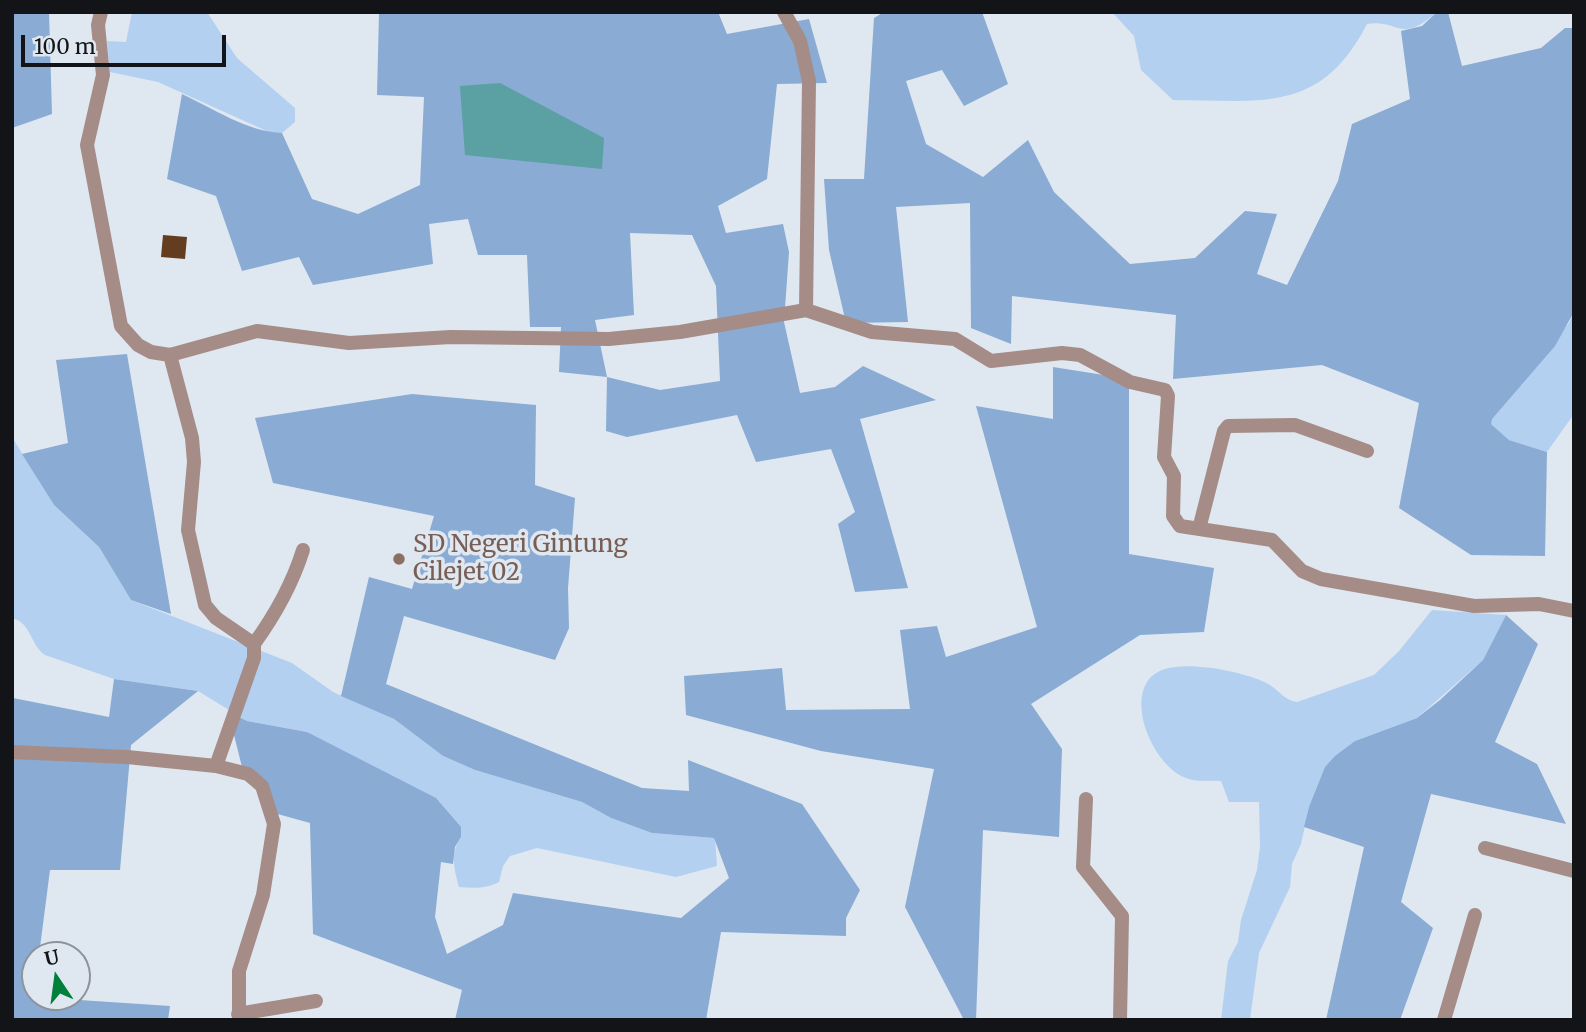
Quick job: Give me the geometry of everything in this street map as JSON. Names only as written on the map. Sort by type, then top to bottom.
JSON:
[{"type":"street","points":[[101,12],[98,25],[103,75],[87,145],[121,326],[138,345],[151,352],[170,355],[257,331],[349,343],[451,337],[609,339],[680,332],[806,310],[872,332],[955,339],[991,361],[1062,353],[1080,355],[1130,383],[1165,390],[1168,396],[1164,457],[1174,476],[1173,516],[1180,526],[1272,540],[1302,571],[1321,579],[1474,606],[1539,604],[1574,611]]},
{"type":"street","points":[[784,12],[800,41],[809,81],[806,310]]},
{"type":"street","points":[[170,355],[192,438],[194,462],[188,530],[205,605],[216,618],[254,644]]},
{"type":"street","points":[[1199,528],[1224,431],[1228,426],[1295,425],[1367,451]]},
{"type":"street","points":[[216,766],[254,658],[254,644],[275,615],[295,575],[303,550]]},
{"type":"street","points":[[12,752],[127,757],[216,766],[247,774],[262,786],[274,824],[263,895],[239,971],[238,1017],[316,1001]]},
{"type":"street","points":[[1086,799],[1083,867],[1122,916],[1120,1020]]},
{"type":"street","points":[[1485,848],[1574,871]]},
{"type":"street","points":[[1444,1020],[1475,915]]},
{"type":"shaded area","points":[[12,12],[49,12],[52,114],[12,128]]},
{"type":"shaded area","points":[[132,12],[207,12],[237,58],[295,108],[295,122],[282,133],[271,133],[158,82],[110,72],[107,41],[126,42]]},
{"type":"shaded area","points":[[718,12],[727,34],[809,19],[827,83],[777,84],[767,179],[718,206],[726,233],[783,224],[789,252],[784,322],[800,393],[835,387],[863,366],[936,400],[860,419],[908,588],[855,592],[838,524],[855,512],[831,449],[756,462],[737,415],[627,437],[606,431],[607,377],[559,372],[561,327],[530,327],[527,255],[478,255],[468,219],[429,224],[433,264],[313,285],[299,257],[242,271],[216,196],[167,179],[182,94],[243,124],[282,133],[312,199],[358,214],[420,185],[424,97],[377,95],[379,13]],"holes":[[[630,233],[692,235],[716,286],[720,381],[660,390],[607,377],[595,320],[634,315]]]},
{"type":"shaded area","points":[[884,12],[982,12],[1008,84],[964,106],[942,70],[906,81],[926,144],[983,177],[1028,140],[1054,192],[1130,264],[1195,258],[1245,211],[1277,214],[1257,274],[1287,285],[1338,181],[1352,124],[1410,99],[1401,31],[1422,26],[1437,12],[1448,12],[1462,66],[1541,48],[1565,28],[1574,28],[1574,312],[1555,346],[1492,419],[1491,424],[1509,440],[1547,452],[1545,556],[1471,555],[1399,508],[1419,403],[1322,365],[1173,379],[1176,315],[1012,296],[1011,344],[971,328],[970,203],[896,207],[908,322],[846,323],[829,250],[824,179],[864,179],[874,18]]},
{"type":"shaded area","points":[[1112,12],[1437,12],[1424,22],[1407,29],[1378,23],[1367,24],[1349,53],[1329,74],[1308,88],[1285,96],[1234,101],[1173,100],[1141,70],[1134,36]]},
{"type":"shaded area","points":[[500,83],[604,138],[602,169],[465,155],[460,86]]},
{"type":"shaded area","points":[[1574,312],[1574,414],[1547,452],[1509,440],[1491,424],[1491,419],[1569,323]]},
{"type":"shaded area","points":[[127,354],[171,614],[131,600],[99,547],[54,505],[22,454],[68,443],[56,360]]},
{"type":"shaded area","points":[[1053,367],[1129,379],[1129,554],[1214,568],[1204,632],[1140,635],[1031,704],[1062,749],[1059,837],[983,830],[976,1020],[964,1020],[905,907],[934,769],[821,751],[686,715],[684,676],[782,668],[786,710],[910,709],[900,630],[937,626],[946,657],[1037,627],[976,406],[1053,419]]},
{"type":"shaded area","points":[[412,394],[536,405],[535,485],[575,498],[568,588],[569,628],[555,660],[404,616],[386,684],[642,788],[689,791],[688,760],[802,804],[860,890],[846,918],[846,936],[721,932],[706,1020],[455,1020],[462,990],[313,934],[310,823],[274,813],[243,771],[228,711],[247,721],[307,732],[436,798],[461,827],[461,837],[455,847],[453,864],[441,862],[435,917],[447,954],[503,925],[513,893],[681,918],[729,878],[714,838],[652,833],[611,818],[582,802],[475,770],[443,756],[394,719],[341,696],[369,577],[412,589],[434,516],[273,483],[255,418]]},
{"type":"shaded area","points":[[12,437],[54,505],[99,547],[131,600],[292,663],[333,692],[394,719],[443,756],[475,770],[582,802],[611,818],[652,833],[715,838],[717,866],[676,877],[537,848],[510,856],[503,866],[499,882],[484,887],[459,887],[454,855],[461,837],[307,732],[247,721],[198,691],[114,679],[45,655],[36,646],[23,624],[12,618]]},
{"type":"shaded area","points":[[1432,610],[1506,615],[1483,660],[1417,718],[1355,741],[1309,807],[1301,844],[1292,864],[1290,887],[1259,953],[1250,1020],[1221,1020],[1228,961],[1238,942],[1241,920],[1257,870],[1260,847],[1259,802],[1229,802],[1221,781],[1189,779],[1175,772],[1162,760],[1145,726],[1141,707],[1143,691],[1151,677],[1165,669],[1203,667],[1260,680],[1286,698],[1297,702],[1374,675],[1399,651]]},
{"type":"shaded area","points":[[1506,615],[1538,644],[1495,742],[1537,764],[1566,824],[1431,794],[1401,902],[1433,928],[1400,1020],[1326,1020],[1364,847],[1304,827],[1325,767],[1355,741],[1417,718],[1440,700],[1483,660]]},
{"type":"shaded area","points":[[114,679],[198,691],[131,745],[120,870],[50,870],[41,941],[21,941],[21,1011],[91,1011],[91,1001],[170,1006],[168,1020],[12,1020],[13,698],[109,717]]},
{"type":"building","points":[[163,235],[187,237],[185,259],[161,257]]},
{"type":"place","name":"SD Negeri Gintung Cilejet 02","points":[[399,559]]}]
